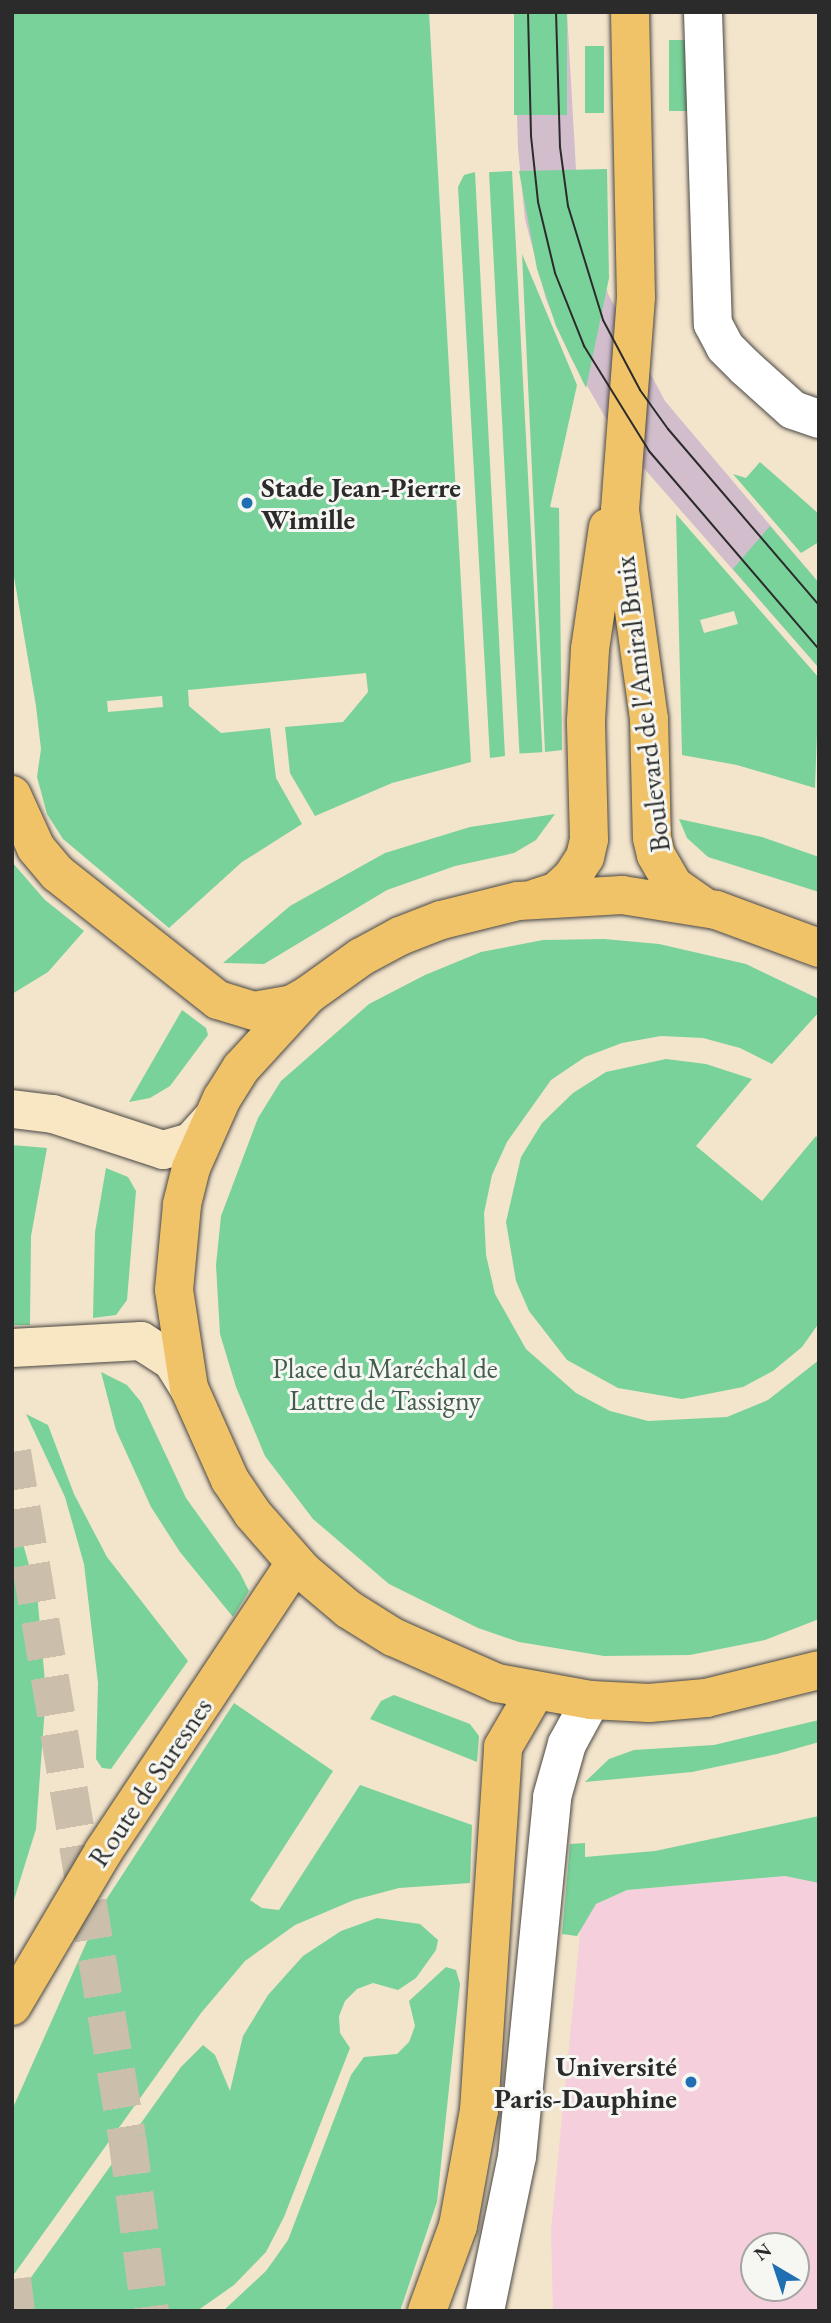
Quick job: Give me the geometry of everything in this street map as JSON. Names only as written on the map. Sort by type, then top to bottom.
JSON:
[{"type":"main road","name":"Boulevard de l'Amiral Bruix","points":[[629,12],[636,297],[623,442],[620,510],[649,719],[652,838],[656,855],[673,885],[703,906]]},
{"type":"main road","name":"Boulevard de l'Amiral Bruix","points":[[534,898],[557,891],[572,877],[585,857],[589,839],[586,721],[590,649],[623,442]]},
{"type":"main road","points":[[12,795],[36,848],[57,873],[211,995],[254,1010],[292,1004],[360,957],[400,936],[472,911],[534,898],[622,895],[703,906],[761,923],[819,948]]},
{"type":"main road","points":[[189,1388],[176,1318],[176,1247],[191,1168],[212,1119],[241,1068],[308,995]]},
{"type":"main road","points":[[12,1109],[53,1114],[163,1150],[191,1142],[212,1119]]},
{"type":"main road","points":[[12,1348],[141,1341],[172,1361],[189,1388],[230,1480],[295,1563],[348,1609],[393,1637],[462,1671],[534,1692],[591,1700],[649,1703],[706,1698],[819,1670]]},
{"type":"main road","name":"Route de Suresnes","points":[[12,2006],[103,1852],[241,1651],[295,1563]]},
{"type":"main road","points":[[427,2311],[458,2226],[480,2111],[503,1747],[534,1692]]},
{"type":"street","points":[[703,12],[713,324],[725,347],[745,367],[793,410],[819,419]]},
{"type":"street","points":[[485,2311],[517,2157],[552,1797],[567,1744],[591,1700]]},
{"type":"shaded area","points":[[514,12],[567,12],[576,170],[608,294],[665,401],[819,583],[819,668],[641,465],[605,417],[570,356],[546,299],[525,219],[518,149]]},
{"type":"shaded area","name":"Université Paris-Dauphine","points":[[785,1876],[819,1883],[819,2311],[553,2311],[551,2229],[581,1924],[596,1904],[627,1890]]},
{"type":"green space","name":"Stade Jean-Pierre Wimille","points":[[12,12],[429,12],[471,762],[392,783],[315,816],[290,773],[285,727],[343,722],[368,692],[366,673],[188,690],[189,706],[221,733],[270,728],[276,778],[302,824],[242,862],[169,928],[63,839],[47,814],[37,777],[41,749],[36,706],[12,565]],"holes":[[[162,696],[163,707],[108,712],[107,701]]]},
{"type":"green space","points":[[514,12],[567,12],[567,115],[514,115]]},
{"type":"green space","points":[[669,40],[689,40],[689,111],[669,111]]},
{"type":"green space","points":[[585,46],[604,46],[604,113],[585,113]]},
{"type":"green space","points":[[607,169],[609,278],[586,388],[556,326],[537,269],[519,171]]},
{"type":"green space","points":[[512,171],[542,752],[519,753],[489,172]]},
{"type":"green space","points":[[475,172],[505,756],[490,758],[458,187],[464,175]]},
{"type":"green space","points":[[522,254],[577,385],[550,507],[559,508],[562,750],[545,752]]},
{"type":"green space","points":[[760,462],[819,514],[819,542],[801,553],[733,474],[746,478]]},
{"type":"green space","points":[[676,514],[819,678],[815,788],[737,765],[682,755]],"holes":[[[734,611],[738,624],[704,633],[700,620]]]},
{"type":"green space","points":[[770,526],[819,583],[819,668],[733,569]]},
{"type":"green space","points":[[555,814],[536,840],[514,853],[455,866],[387,890],[264,964],[223,963],[290,906],[385,853],[470,827]]},
{"type":"green space","points":[[679,819],[762,837],[819,857],[819,892],[708,857],[687,838]]},
{"type":"green space","points":[[12,862],[45,900],[84,931],[48,972],[12,994]]},
{"type":"green space","name":"Place du Maréchal de Lattre de Tassigny","points":[[604,939],[659,944],[746,964],[819,999],[819,1012],[772,1064],[740,1048],[703,1038],[661,1036],[622,1043],[585,1057],[551,1080],[507,1142],[492,1175],[484,1213],[486,1255],[495,1294],[526,1349],[576,1393],[610,1411],[648,1421],[727,1417],[768,1400],[819,1360],[819,1619],[765,1640],[690,1655],[604,1656],[519,1642],[478,1628],[389,1584],[313,1519],[265,1456],[236,1387],[220,1334],[216,1265],[221,1216],[258,1118],[281,1081],[369,1004],[425,975],[481,952],[543,940]]},
{"type":"green space","points":[[182,1010],[206,1028],[208,1035],[170,1086],[150,1098],[129,1102]]},
{"type":"green space","points":[[666,1059],[706,1064],[752,1079],[696,1146],[762,1201],[816,1136],[819,1139],[819,1323],[802,1347],[773,1371],[743,1387],[682,1399],[618,1388],[567,1360],[529,1311],[516,1281],[506,1222],[521,1157],[542,1123],[573,1093],[606,1072]]},
{"type":"green space","points":[[12,1145],[47,1148],[31,1236],[30,1325],[12,1325]]},
{"type":"green space","points":[[106,1168],[128,1177],[136,1191],[127,1300],[116,1315],[93,1318],[95,1232]]},
{"type":"green space","points":[[101,1372],[127,1385],[141,1402],[186,1498],[240,1573],[249,1591],[233,1617],[180,1552],[151,1507],[116,1430]]},
{"type":"green space","points":[[26,1414],[48,1425],[74,1494],[107,1557],[188,1661],[111,1769],[102,1768],[96,1759],[98,1683],[84,1564],[65,1497]]},
{"type":"green space","points":[[12,1505],[37,1593],[46,1693],[36,1829],[12,1906]]},
{"type":"green space","points":[[394,1695],[470,1724],[479,1736],[477,1762],[370,1719],[381,1701]]},
{"type":"green space","points":[[234,1703],[333,1771],[250,1900],[262,1908],[279,1910],[360,1785],[472,1825],[470,1883],[399,1888],[354,1900],[295,1925],[245,1961],[201,2013],[12,2277],[12,2110],[104,1903]]},
{"type":"green space","points":[[819,1720],[819,1742],[777,1754],[692,1772],[585,1782],[609,1759],[634,1750],[714,1745]]},
{"type":"green space","points":[[819,1816],[819,1883],[785,1876],[627,1890],[596,1904],[577,1936],[562,1934],[570,1844],[585,1843],[585,1857],[655,1851]]},
{"type":"green space","points":[[377,1918],[420,1924],[438,1940],[436,1950],[416,1978],[398,1990],[373,1983],[357,1989],[345,2001],[339,2016],[340,2033],[350,2048],[284,2217],[266,2252],[234,2285],[197,2311],[12,2311],[32,2276],[181,2067],[203,2045],[215,2055],[230,2091],[243,2036],[268,1995],[303,1956],[341,1931]]},
{"type":"green space","points":[[446,1967],[456,1970],[460,1984],[437,2202],[400,2311],[223,2311],[266,2271],[288,2240],[351,2075],[364,2057],[397,2054],[409,2042],[415,2026],[409,2001]]},
{"type":"tunnel","points":[[12,1452],[127,2137],[150,2311]]},
{"type":"tunnel","points":[[12,2279],[16,2311]]},
{"type":"tram line","points":[[528,12],[531,136],[538,202],[555,273],[584,346],[649,451],[819,649]]},
{"type":"tram line","points":[[556,12],[560,147],[568,206],[603,320],[640,390],[668,429],[819,605]]},
{"type":"place","name":"Stade Jean-Pierre Wimille","points":[[247,503]]},
{"type":"place","name":"Université Paris-Dauphine","points":[[691,2082]]}]
